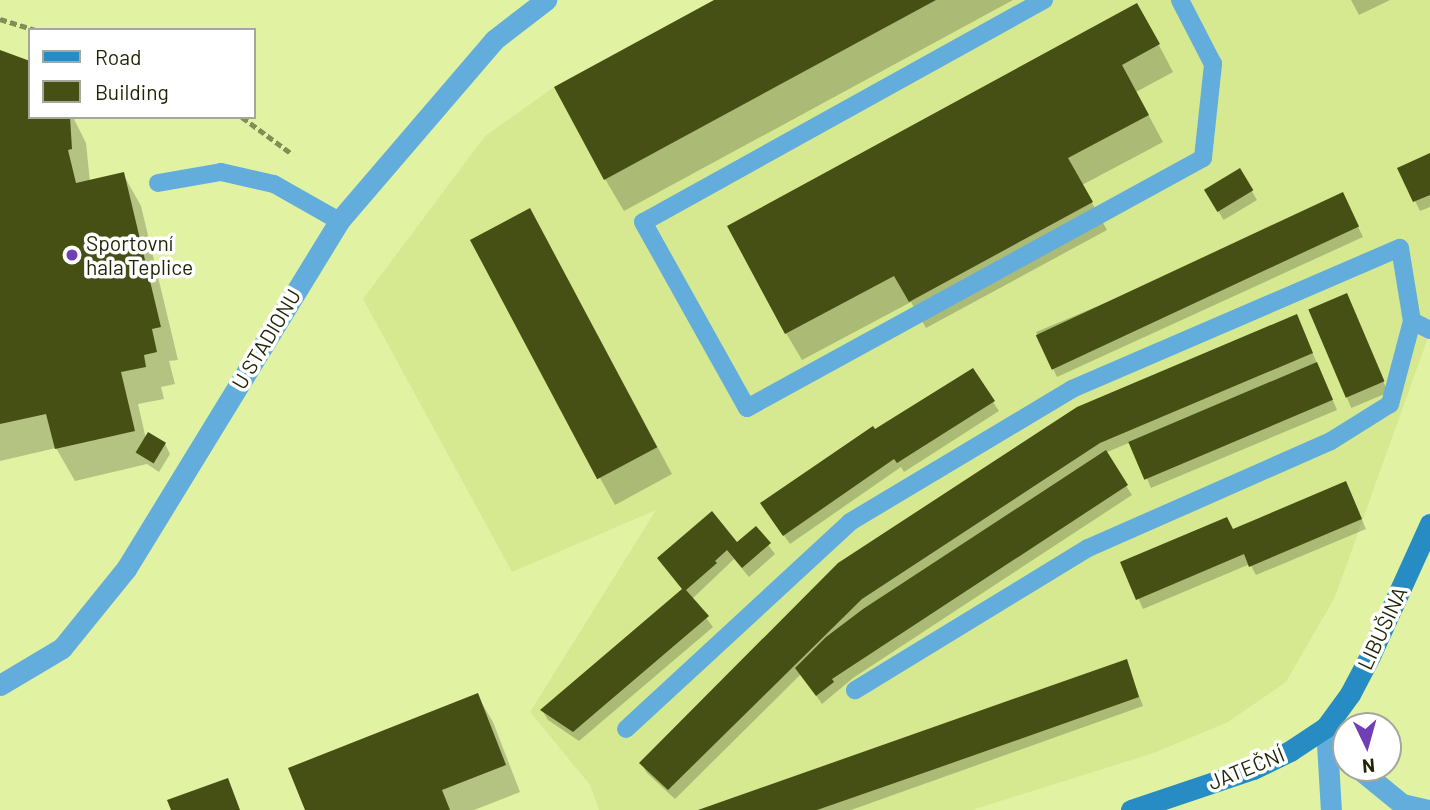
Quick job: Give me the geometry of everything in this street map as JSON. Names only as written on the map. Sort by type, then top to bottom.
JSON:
[{"type":"main road","name":"LIBUŠINA","points":[[1326,727],[1350,694],[1365,666],[1430,524]]},
{"type":"main road","name":"JATEČNÍ","points":[[1131,810],[1253,769],[1290,751],[1326,727]]},
{"type":"street","name":"U STADIONU","points":[[0,685],[62,648],[126,569],[339,221],[494,40],[546,0]]},
{"type":"street","points":[[1326,727],[1332,735]]},
{"type":"street","points":[[1326,727],[1331,810]]},
{"type":"street","points":[[1375,782],[1402,804],[1429,810]]},
{"type":"lane","points":[[1044,0],[643,222],[747,408],[1203,158],[1213,64],[1180,0]]},
{"type":"lane","points":[[158,183],[221,172],[274,184],[339,221]]},
{"type":"lane","points":[[626,729],[850,522],[1072,389],[1400,248],[1412,321],[1390,404],[1331,442],[1088,548],[855,690]]},
{"type":"lane","points":[[1412,321],[1430,330]]},
{"type":"path","points":[[0,19],[29,28]]},
{"type":"shaded area","points":[[714,0],[1430,0],[1430,332],[1335,597],[1286,682],[1228,722],[1154,753],[972,810],[599,810],[590,785],[530,712],[656,510],[512,572],[363,299],[485,136],[554,87]]},
{"type":"building","points":[[714,0],[936,0],[604,180],[554,87]]},
{"type":"building","points":[[1137,3],[1160,44],[1122,65],[1149,115],[1068,158],[1093,202],[909,302],[894,276],[785,334],[727,226]]},
{"type":"building","name":"Sportovní hala Teplice","points":[[0,50],[28,60],[28,119],[70,119],[72,149],[68,150],[76,183],[124,172],[161,327],[152,329],[157,352],[144,355],[146,367],[121,372],[135,431],[55,449],[46,414],[0,424]]},
{"type":"building","points":[[1430,153],[1430,195],[1413,202],[1397,168]]},
{"type":"building","points":[[1240,168],[1253,190],[1217,212],[1204,190]]},
{"type":"building","points":[[1343,192],[1359,226],[1052,370],[1036,335]]},
{"type":"building","points":[[530,208],[657,447],[597,479],[470,240]]},
{"type":"building","points":[[1347,293],[1385,381],[1346,398],[1308,309]]},
{"type":"building","points":[[1297,314],[1313,353],[1100,443],[862,599],[668,790],[639,763],[838,563],[1077,407]]},
{"type":"building","points":[[1317,362],[1333,400],[1144,480],[1128,442]]},
{"type":"building","points":[[973,368],[995,401],[897,463],[894,459],[783,536],[760,503],[873,426],[875,429]]},
{"type":"building","points":[[148,432],[166,443],[154,463],[136,453]]},
{"type":"building","points":[[1106,450],[1128,485],[832,679],[834,682],[816,696],[795,668],[826,637],[863,609]]},
{"type":"building","points":[[1346,481],[1362,519],[1249,567],[1244,554],[1136,600],[1120,562],[1227,517],[1233,529]]},
{"type":"building","points":[[712,511],[737,542],[756,526],[771,543],[742,568],[727,550],[715,561],[717,563],[686,590],[709,616],[573,732],[540,710],[682,589],[657,558]]},
{"type":"building","points":[[1127,659],[1139,697],[932,770],[817,810],[698,810]]},
{"type":"building","points":[[478,693],[506,765],[442,790],[450,810],[305,810],[288,768]]},
{"type":"building","points":[[228,778],[240,810],[171,810],[167,800]]},
{"type":"place","name":"Sportovní hala Teplice","points":[[72,255]]}]
